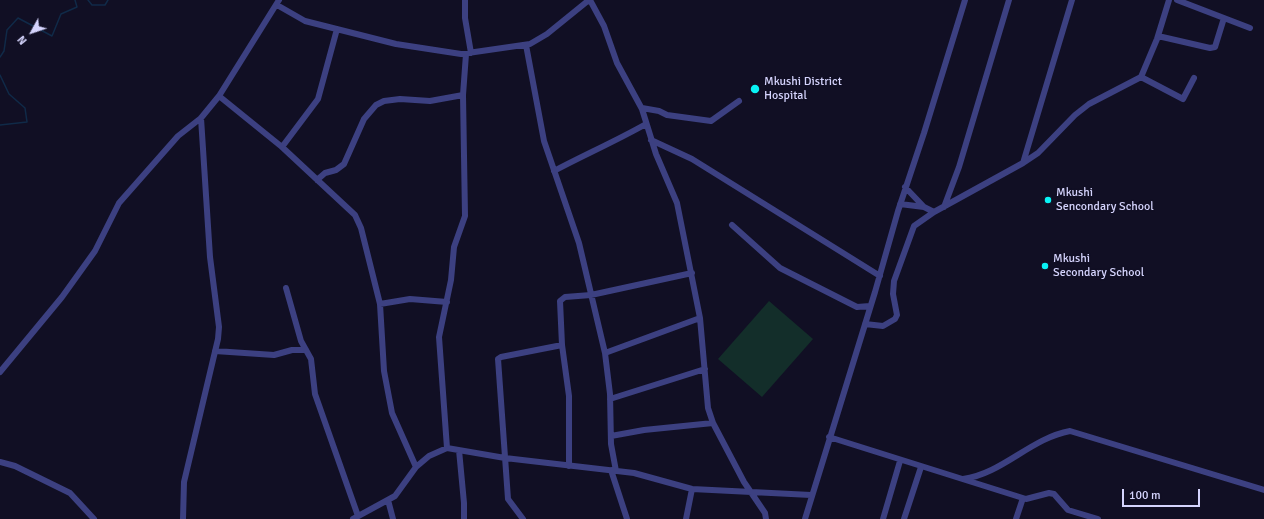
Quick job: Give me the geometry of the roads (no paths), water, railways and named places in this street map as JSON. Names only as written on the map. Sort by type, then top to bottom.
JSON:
[{"type":"street","points":[[447,448],[439,349],[454,247],[465,216],[463,95],[469,53],[465,18],[465,0]]},
{"type":"street","points":[[0,372],[62,297],[95,251],[119,203],[178,136],[201,118],[219,96],[278,2],[305,21],[396,44],[461,54],[526,45],[547,34],[589,0],[604,26],[617,63],[642,108],[651,140],[677,202],[700,318],[708,408],[713,423],[727,453],[765,513],[766,519]]},
{"type":"street","points":[[805,519],[811,495],[880,276],[905,187],[924,133],[965,0]]},
{"type":"street","points":[[944,207],[959,167],[1009,0]]},
{"type":"street","points":[[1023,163],[1072,0]]},
{"type":"street","points":[[865,324],[883,326],[895,319],[897,315],[893,294],[894,281],[914,226],[934,212],[1038,154],[1075,115],[1089,104],[1141,76],[1158,36],[1169,0]]},
{"type":"street","points":[[1177,0],[1250,28]]},
{"type":"street","points":[[1158,36],[1210,48],[1215,46],[1224,18]]},
{"type":"street","points":[[282,147],[318,98],[337,29]]},
{"type":"street","points":[[526,45],[544,141],[579,243],[605,353],[610,399],[613,471],[627,519]]},
{"type":"street","points":[[1141,76],[1183,99],[1194,78]]},
{"type":"street","points":[[317,180],[325,173],[336,170],[344,164],[364,119],[376,105],[384,101],[400,99],[430,101],[463,95]]},
{"type":"street","points":[[219,96],[282,147],[355,215],[361,228],[380,304],[384,371],[389,401],[392,413],[416,467]]},
{"type":"street","points":[[642,108],[659,110],[667,115],[711,122],[739,101]]},
{"type":"street","points":[[183,519],[184,482],[215,352],[219,327],[210,257],[201,118]]},
{"type":"street","points":[[554,171],[601,146],[624,137],[646,124]]},
{"type":"street","points":[[651,140],[692,159],[880,276]]},
{"type":"street","points":[[905,187],[924,207]]},
{"type":"street","points":[[900,204],[924,207],[934,212]]},
{"type":"street","points":[[732,225],[780,268],[857,307],[870,306]]},
{"type":"street","points":[[569,466],[569,396],[562,345],[560,301],[565,297],[591,295],[692,273]]},
{"type":"street","points":[[286,288],[298,331],[311,359],[316,394],[356,518],[388,500],[402,489],[416,467],[429,456],[447,448],[505,458],[634,473],[692,490],[750,491],[811,495]]},
{"type":"street","points":[[380,304],[410,299],[447,302]]},
{"type":"street","points":[[605,353],[700,318]]},
{"type":"street","points":[[523,519],[508,499],[498,360],[501,357],[562,345]]},
{"type":"street","points":[[215,352],[274,355],[292,350],[306,350]]},
{"type":"street","points":[[610,399],[705,369]]},
{"type":"street","points":[[611,436],[644,430],[713,423]]},
{"type":"street","points":[[963,479],[973,478],[986,473],[1057,434],[1070,431],[1264,490]]},
{"type":"street","points":[[829,437],[900,461],[1023,498],[1032,499],[1049,493],[1054,494],[1068,510],[1098,519]]},
{"type":"street","points":[[460,450],[464,519]]},
{"type":"street","points":[[883,519],[900,461]]},
{"type":"street","points":[[0,462],[15,466],[70,493],[94,519]]},
{"type":"street","points":[[904,519],[921,467]]},
{"type":"street","points":[[686,519],[692,490]]},
{"type":"street","points":[[1016,519],[1023,498]]},
{"type":"street","points":[[388,500],[393,519]]},
{"type":"waterway","points":[[0,57],[4,51],[7,30],[18,18],[52,36],[61,14],[77,7],[75,0]]},
{"type":"waterway","points":[[88,0],[92,5],[105,5],[108,0]]},
{"type":"waterway","points":[[0,75],[9,94],[25,108],[27,122],[0,125]]},
{"type":"place","name":"Mkushi District Hospital","points":[[755,89]]},
{"type":"place","name":"Mkushi Sencondary School","points":[[1048,200]]},
{"type":"place","name":"Mkushi Secondary School","points":[[1045,266]]}]
